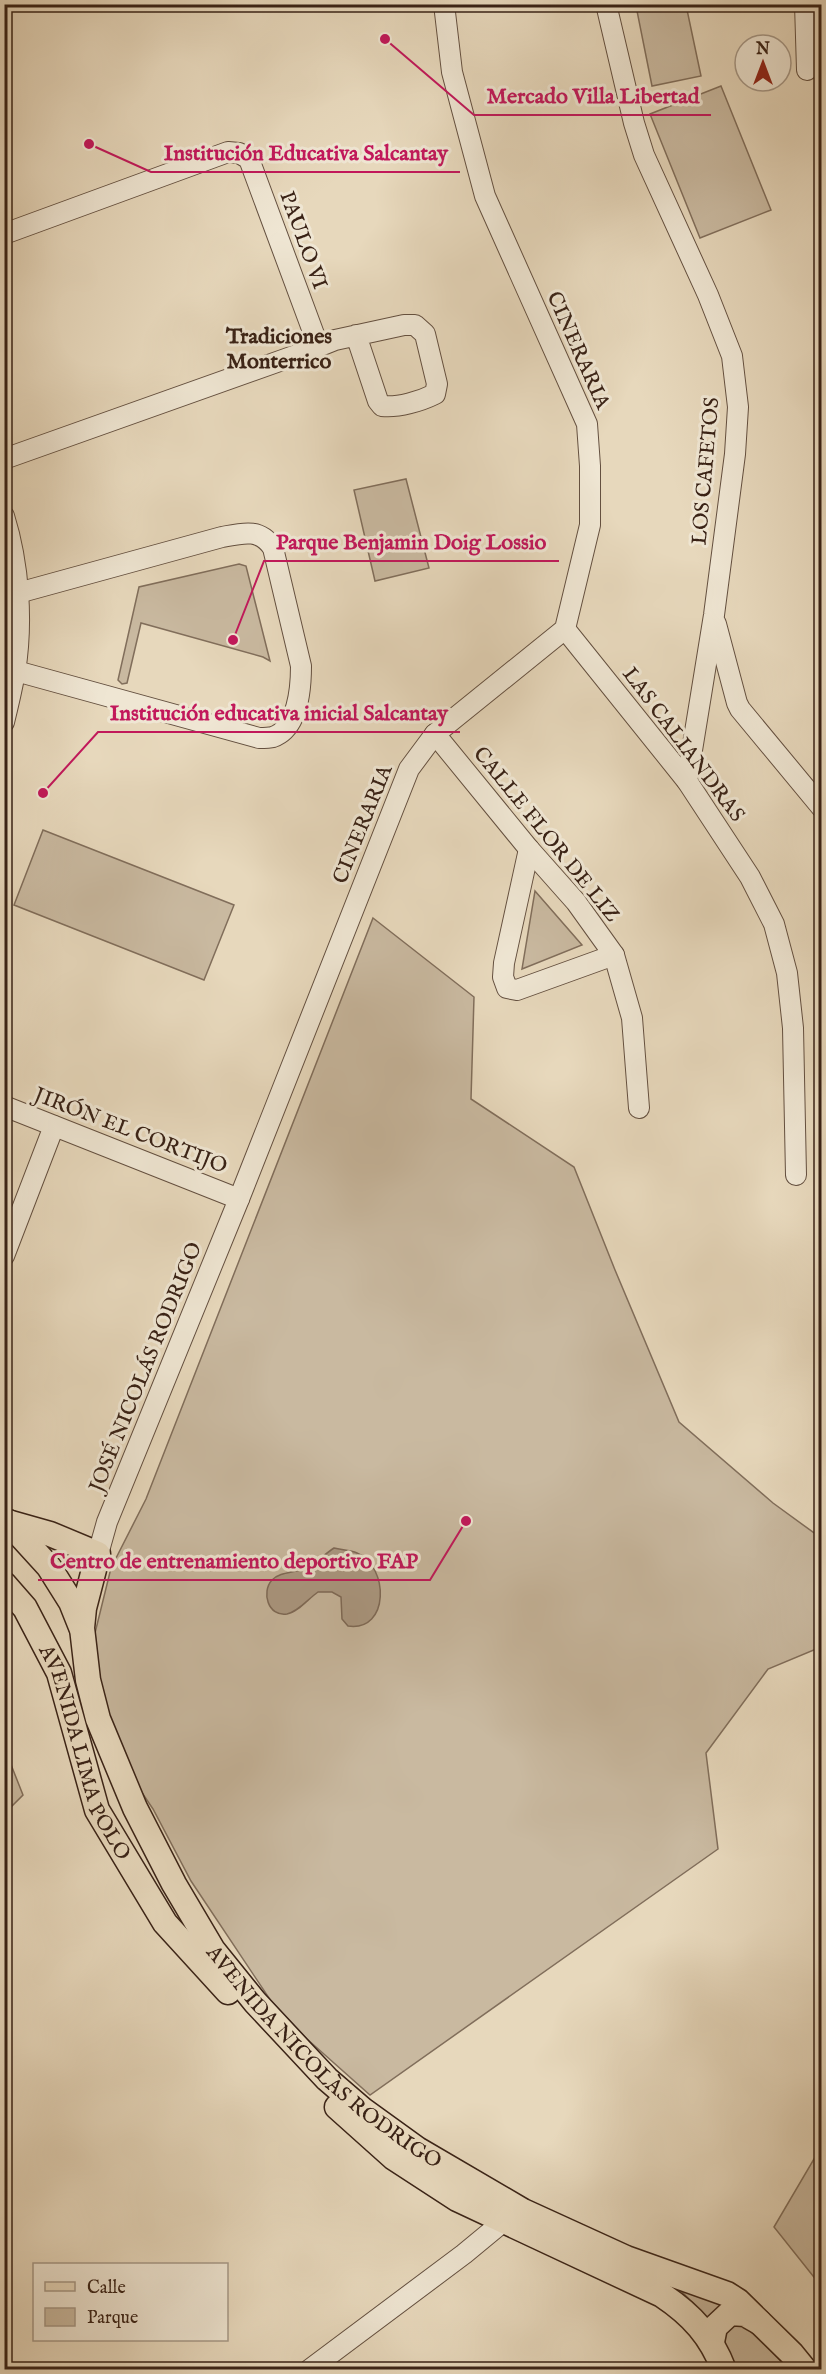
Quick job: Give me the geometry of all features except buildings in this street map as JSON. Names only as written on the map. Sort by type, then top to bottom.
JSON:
[{"type":"main road","name":"AVENIDA LIMA POLO","points":[[6,1521],[50,1534],[98,1554]]},
{"type":"main road","name":"AVENIDA LIMA POLO","points":[[6,1521],[49,1567],[71,1602],[82,1628]]},
{"type":"main road","name":"AVENIDA NICOLÀS RODRIGO","points":[[98,1554],[84,1608],[82,1628],[88,1680],[98,1719],[152,1845],[213,1950],[255,2002],[327,2079],[363,2110],[417,2149],[523,2211],[626,2258],[727,2294],[747,2307],[805,2370]]},
{"type":"main road","name":"AVENIDA LIMA POLO","points":[[4,1584],[25,1608],[59,1673],[97,1810],[165,1923]]},
{"type":"main road","name":"AVENIDA NICOLÀS RODRIGO","points":[[165,1923],[316,2088],[394,2158],[457,2199],[662,2295],[680,2307],[712,2342],[724,2370]]},
{"type":"main road","points":[[712,2342],[715,2327],[730,2313],[745,2314],[764,2325]]},
{"type":"street","name":"CINERARIA","points":[[239,1199],[409,769],[435,734],[565,629],[590,525],[587,424],[485,196],[452,72],[444,4]]},
{"type":"street","name":"LOS CAFETOS","points":[[606,4],[634,123],[644,155],[708,295],[732,356],[738,407],[735,454],[714,615],[687,781]]},
{"type":"street","points":[[805,4],[807,70]]},
{"type":"street","name":"PAULO VI","points":[[4,234],[228,152],[239,153],[249,159],[315,337],[312,348]]},
{"type":"street","points":[[4,459],[305,352],[335,339],[404,325],[415,325],[425,334],[437,384],[435,394],[428,398],[390,407],[382,406],[378,401],[356,335]]},
{"type":"street","points":[[4,516],[13,552],[18,592],[16,671],[4,722]]},
{"type":"street","points":[[16,671],[259,738],[273,737],[285,729],[294,712],[301,679],[301,666],[273,548],[266,538],[254,534],[222,537],[18,592]]},
{"type":"street","points":[[714,615],[737,703],[822,808]]},
{"type":"street","name":"LAS CALIANDRAS","points":[[565,629],[687,781],[750,877],[774,924],[787,973],[793,1028],[796,1175]]},
{"type":"street","name":"CALLE FLOR DE LIZ","points":[[435,734],[529,849],[576,902],[614,955],[632,1018],[639,1108]]},
{"type":"street","points":[[529,849],[504,963],[503,977],[507,988],[517,990],[614,955]]},
{"type":"street","name":"JIRÓN EL CORTIJO","points":[[4,1106],[239,1199]]},
{"type":"street","points":[[4,1256],[54,1126]]},
{"type":"street","name":"JOSÉ NICOLÁS RODRIGO","points":[[98,1554],[107,1522],[239,1199]]},
{"type":"street","points":[[309,2370],[464,2254],[504,2221]]},
{"type":"green space","points":[[686,5],[701,76],[652,86],[636,6]]},
{"type":"green space","points":[[721,86],[771,210],[700,238],[650,114]]},
{"type":"green space","points":[[406,479],[429,568],[375,581],[354,490]]},
{"type":"green space","points":[[239,564],[246,566],[270,661],[263,657],[141,623],[127,683],[122,684],[118,680],[139,587]]},
{"type":"green space","points":[[43,830],[234,905],[204,980],[14,905]]},
{"type":"green space","points":[[535,891],[582,945],[522,969]]},
{"type":"green space","points":[[373,918],[474,997],[471,1099],[574,1167],[679,1422],[773,1503],[821,1538],[821,1647],[768,1669],[706,1753],[718,1849],[370,2095],[307,2039],[271,2001],[191,1881],[153,1809],[120,1760],[104,1716],[95,1633],[111,1568],[146,1499]]},
{"type":"green space","points":[[4,1747],[23,1795],[5,1813],[4,1813]]},
{"type":"green space","points":[[821,2147],[821,2286],[774,2227]]},
{"type":"green space","points":[[674,2284],[732,2305],[710,2323]]},
{"type":"green space","points":[[729,2324],[750,2325],[788,2369],[734,2369],[723,2343]]},
{"type":"shaded area","points":[[334,1548],[357,1553],[368,1560],[375,1571],[380,1597],[378,1609],[372,1619],[362,1625],[348,1626],[342,1619],[341,1597],[332,1592],[318,1592],[291,1613],[275,1612],[268,1603],[267,1597],[272,1580],[282,1574],[307,1567]]},
{"type":"place","name":"Mercado Villa Libertad","points":[[385,39]]},
{"type":"place","name":"Institución Educativa Salcantay","points":[[89,144]]},
{"type":"place","name":"Parque Benjamin Doig Lossio","points":[[233,640]]},
{"type":"place","name":"Institución educativa inicial Salcantay","points":[[43,793]]},
{"type":"place","name":"Centro de entrenamiento deportivo FAP","points":[[466,1521]]},
{"type":"district","name":"Tradiciones Monterrico","points":[[279,348]]}]
